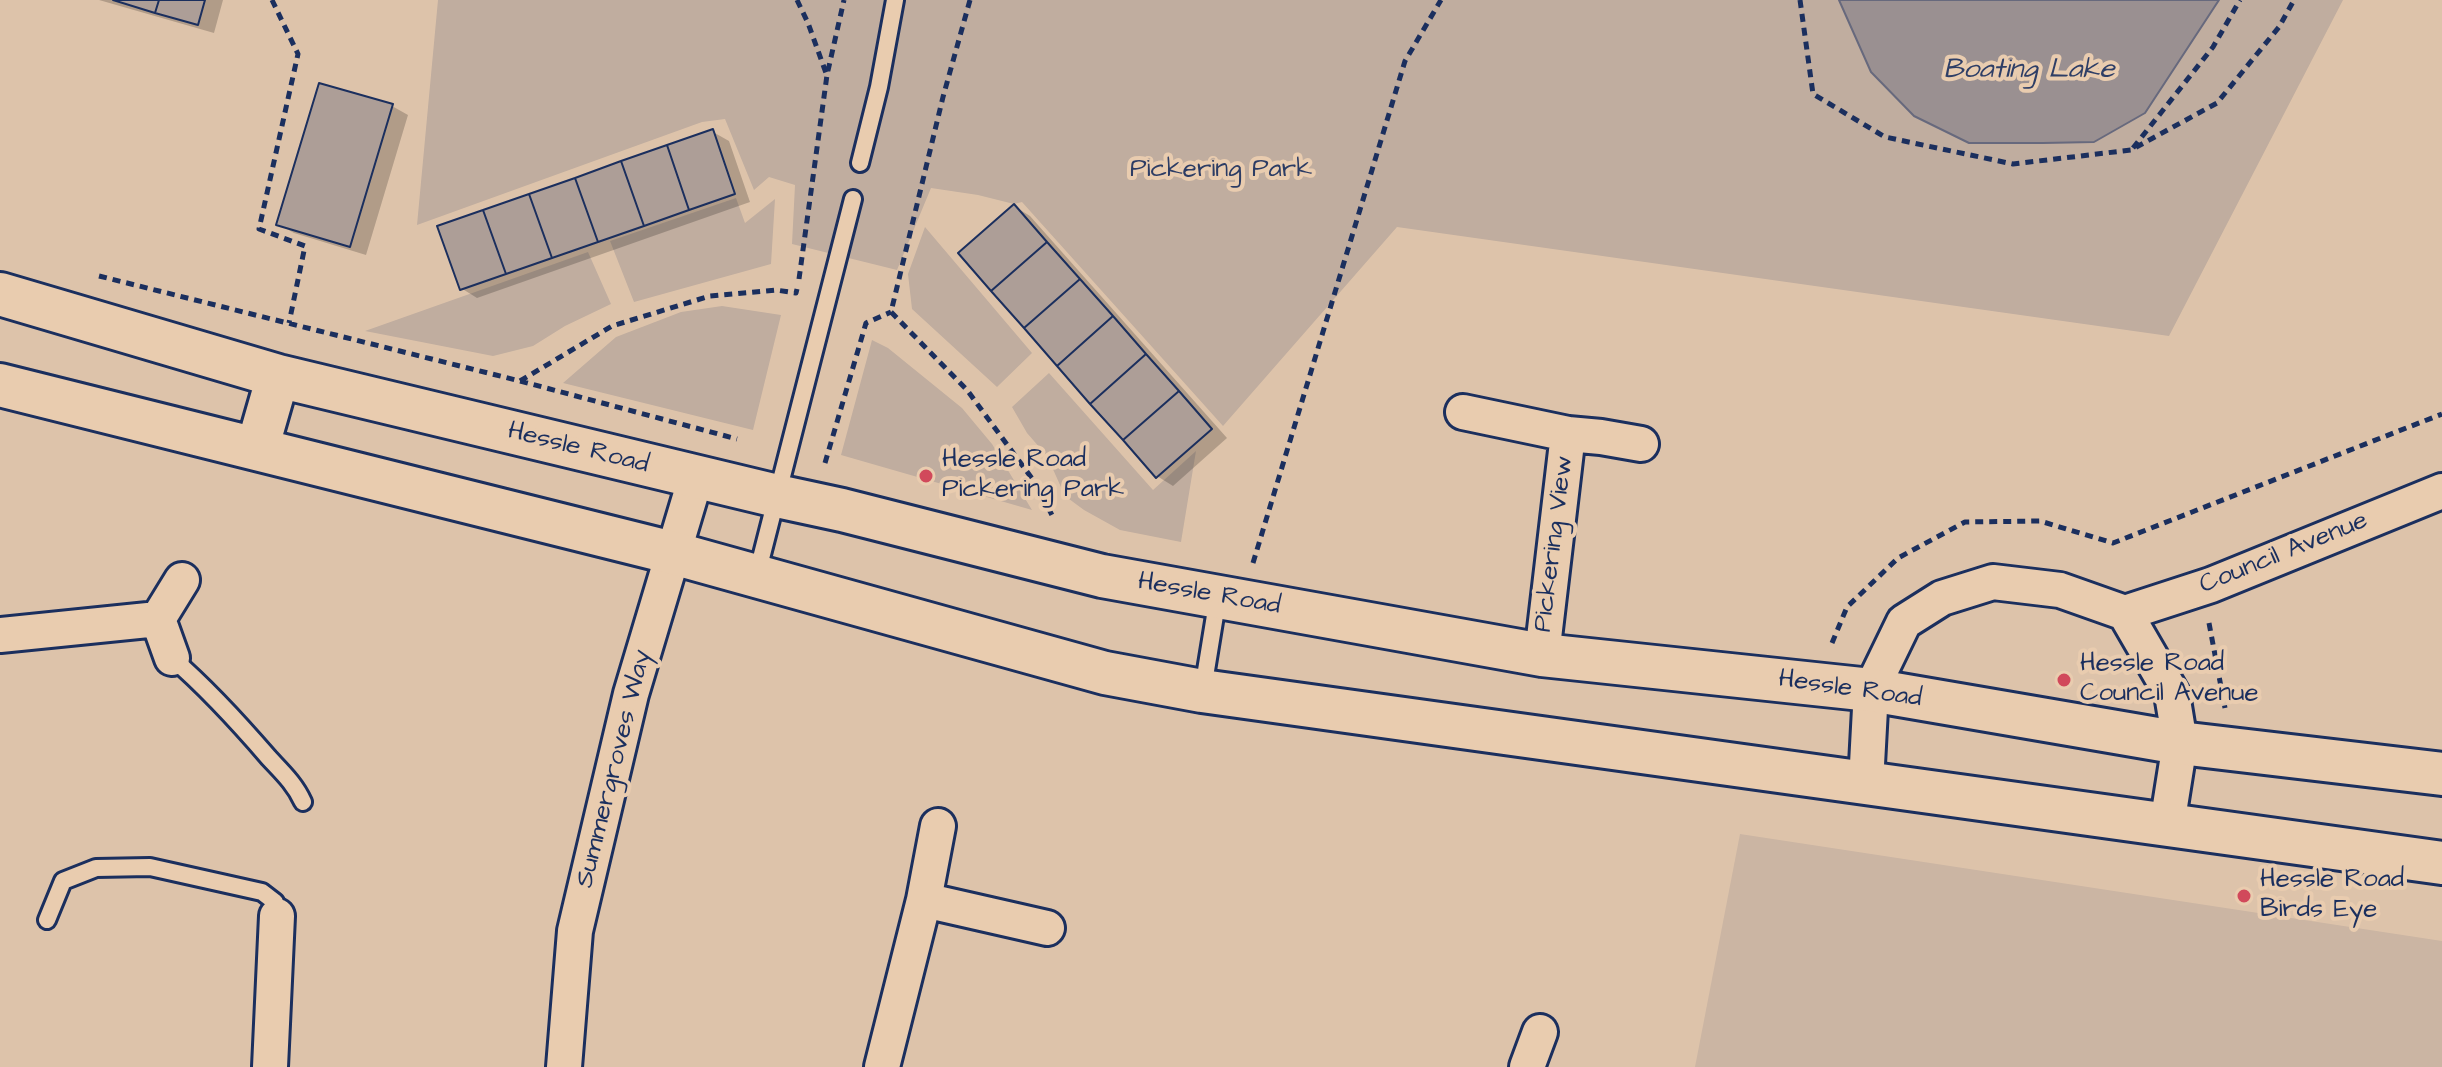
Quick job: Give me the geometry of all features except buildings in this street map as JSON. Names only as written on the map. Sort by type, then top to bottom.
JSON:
[{"type":"street","name":"Hessle Road","points":[[0,294],[278,376],[842,510],[1102,576],[1542,655],[1871,690],[2180,743],[2442,774]]},
{"type":"street","points":[[257,449],[278,376]]},
{"type":"street","points":[[0,385],[673,553],[1105,673],[1202,691],[2442,863]]},
{"type":"street","name":"Pickering View","points":[[1463,412],[1568,434],[1641,444]]},
{"type":"street","name":"Pickering View","points":[[1542,655],[1568,434]]},
{"type":"street","name":"Summergroves Way","points":[[564,1067],[575,931],[631,694],[696,477]]},
{"type":"street","name":"Council Avenue","points":[[2125,613],[2211,585],[2442,491]]},
{"type":"street","points":[[158,619],[182,580]]},
{"type":"street","points":[[1866,783],[1871,690],[1904,622],[1942,598],[1993,582],[2060,590],[2125,613],[2172,694],[2180,743],[2167,825]]},
{"type":"street","points":[[0,635],[158,619]]},
{"type":"street","points":[[158,619],[172,658]]},
{"type":"street","points":[[882,1067],[924,900],[938,826]]},
{"type":"street","points":[[924,900],[1047,928]]},
{"type":"street","points":[[270,1067],[277,916]]},
{"type":"street","points":[[1527,1067],[1540,1032]]},
{"type":"lane","points":[[860,163],[879,87],[895,0]]},
{"type":"lane","points":[[756,576],[853,199]]},
{"type":"lane","points":[[1202,691],[1218,596]]},
{"type":"lane","points":[[172,658],[247,730],[296,788],[303,802]]},
{"type":"lane","points":[[47,920],[63,881],[96,868],[150,867],[262,892],[275,902],[277,916]]},
{"type":"path","points":[[272,0],[298,54],[259,229],[305,246],[289,323]]},
{"type":"path","points":[[797,0],[827,75]]},
{"type":"path","points":[[793,308],[827,75],[844,0]]},
{"type":"path","points":[[891,312],[970,0]]},
{"type":"path","points":[[1250,571],[1405,61],[1441,0]]},
{"type":"path","points":[[1800,0],[1813,94],[1885,137],[2013,164],[2131,150],[2217,103],[2279,27],[2294,0]]},
{"type":"path","points":[[2131,150],[2213,47],[2240,0]]},
{"type":"path","points":[[92,274],[738,439]]},
{"type":"path","points":[[520,381],[612,326],[710,296],[776,290],[796,293]]},
{"type":"path","points":[[838,468],[825,465],[866,323],[891,312]]},
{"type":"path","points":[[891,312],[967,390],[1036,484],[1059,529]]},
{"type":"path","points":[[1827,655],[1847,607],[1898,558],[1965,522],[2040,521],[2113,543],[2442,414]]},
{"type":"shaded area","points":[[1740,834],[2442,941],[2442,1067],[1695,1067]]},
{"type":"green space","name":"Pickering Park","points":[[438,0],[2343,0],[2169,336],[1397,227],[1223,426],[1022,202],[1014,204],[931,188],[897,270],[792,244],[795,185],[769,177],[754,190],[725,119],[702,122],[417,225]]},
{"type":"green space","points":[[736,198],[745,223],[775,199],[771,264],[634,302],[610,241]]},
{"type":"green space","points":[[925,227],[1032,353],[997,387],[912,309],[908,274]]},
{"type":"green space","points":[[588,252],[611,304],[565,326],[533,346],[493,356],[365,331]]},
{"type":"green space","points":[[722,306],[781,315],[753,430],[563,383],[616,337],[681,312]]},
{"type":"green space","points":[[872,340],[888,348],[962,408],[992,444],[1032,510],[841,455]]},
{"type":"green space","points":[[1049,373],[1153,490],[1196,451],[1181,542],[1120,530],[1065,496],[1047,456],[1027,433],[1012,407]]},
{"type":"water","name":"Boating Lake","points":[[1839,0],[2219,0],[2145,113],[2094,142],[1969,143],[1914,116],[1871,72]]},
{"type":"place","name":"Hessle Road Pickering Park","points":[[926,476]]},
{"type":"place","name":"Hessle Road Council Avenue","points":[[2064,680]]},
{"type":"place","name":"Hessle Road Birds Eye","points":[[2244,896]]}]
